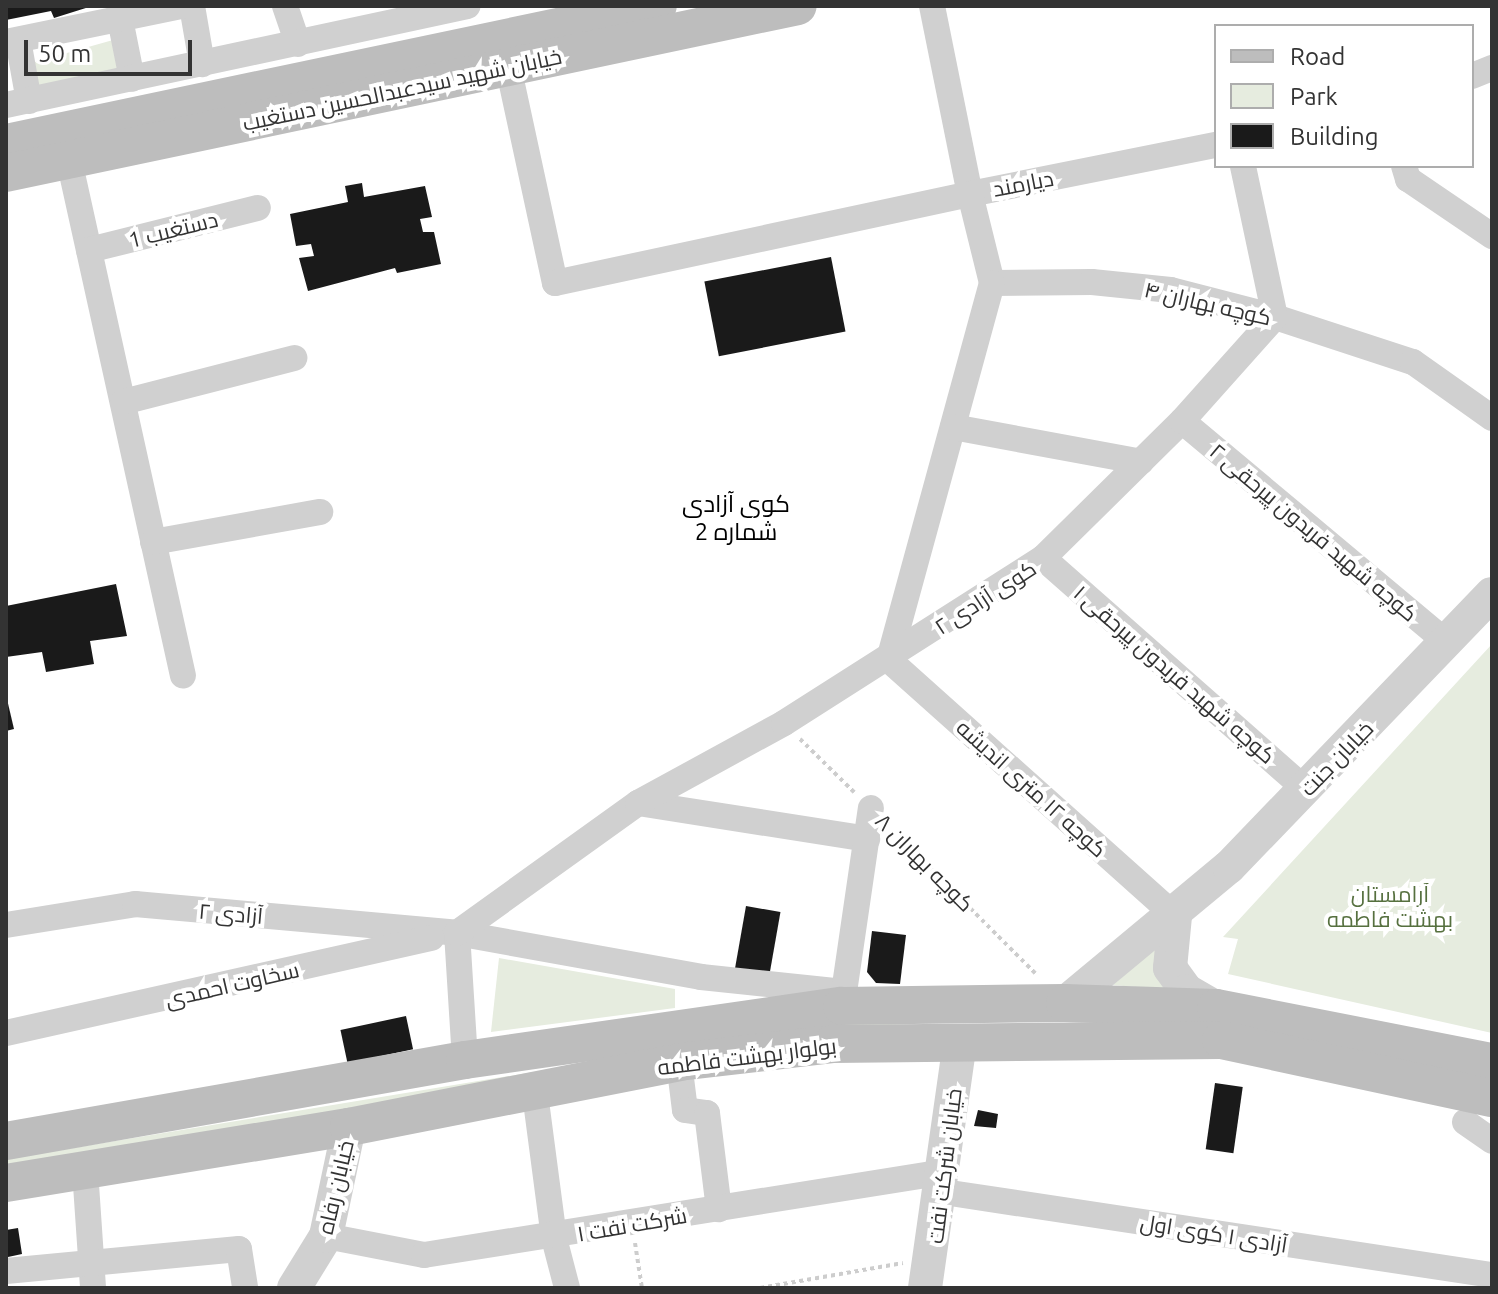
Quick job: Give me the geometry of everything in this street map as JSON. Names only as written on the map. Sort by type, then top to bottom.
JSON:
[{"type":"main road","name":"خیابان شهید سیدعبدالحسین دستغیب","points":[[6,173],[798,6]]},
{"type":"main road","name":"خیابان شهید سیدعبدالحسین دستغیب","points":[[6,143],[394,30],[637,8]]},
{"type":"main road","name":"بولوار بهشت فاطمه","points":[[6,1141],[465,1060],[843,999],[1216,1008],[1478,1110]]},
{"type":"main road","points":[[960,1043],[963,1003]]},
{"type":"main road","name":"بولوار بهشت فاطمه","points":[[6,1183],[349,1127],[534,1086],[679,1062],[832,1044],[1306,1041],[1492,1062]]},
{"type":"street","points":[[182,6],[12,41],[18,103],[298,44],[394,30],[468,6]]},
{"type":"street","points":[[192,6],[202,64]]},
{"type":"street","points":[[285,6],[298,44]]},
{"type":"street","name":"دیارمند","points":[[932,6],[970,194],[1214,145]]},
{"type":"street","points":[[120,19],[132,79]]},
{"type":"street","points":[[508,66],[555,283],[970,194],[992,283],[889,660]]},
{"type":"street","points":[[69,160],[183,676]]},
{"type":"street","points":[[1243,168],[1275,317]]},
{"type":"street","points":[[1405,168],[1408,179],[1492,236]]},
{"type":"street","name":"دستغیب 1","points":[[89,250],[258,208]]},
{"type":"street","name":"کوچه بهاران ۴","points":[[992,283],[1092,282],[1171,290],[1275,317],[1413,362],[1492,418]]},
{"type":"street","name":"کوی آزادی ۲","points":[[457,933],[638,803],[784,723],[889,660],[1043,558],[1182,421],[1275,317]]},
{"type":"street","points":[[123,402],[294,358]]},
{"type":"street","name":"کوچه شهید فریدون پیرحقی ۲","points":[[1182,421],[1446,642]]},
{"type":"street","points":[[953,427],[1141,462]]},
{"type":"street","points":[[153,542],[320,512]]},
{"type":"street","name":"کوچه شهید فریدون پیرحقی ۱","points":[[1043,558],[1306,790]]},
{"type":"street","name":"خیابان جنت","points":[[1065,1003],[1175,916],[1306,790],[1492,594]]},
{"type":"street","name":"کوچه ۱۲ متری اندیشه","points":[[889,660],[1175,916]]},
{"type":"street","points":[[638,803],[867,839]]},
{"type":"street","points":[[843,999],[871,808]]},
{"type":"street","name":"آزادی ۲","points":[[6,925],[135,904],[457,933],[843,999]]},
{"type":"street","points":[[1175,916],[1170,968],[1187,991],[1216,1008]]},
{"type":"street","points":[[457,933],[465,1060]]},
{"type":"street","name":"سخاوت احمدی","points":[[6,1033],[457,933]]},
{"type":"street","name":"خیابان شرکت نفت","points":[[929,1273],[937,1182],[960,1043]]},
{"type":"street","points":[[679,1062],[685,1110],[707,1113],[719,1209]]},
{"type":"street","points":[[534,1086],[554,1238],[567,1288]]},
{"type":"street","points":[[1478,1110],[1492,1141]]},
{"type":"street","name":"خیابان رفاه","points":[[294,1288],[326,1236],[349,1127]]},
{"type":"street","points":[[85,1170],[92,1275]]},
{"type":"street","name":"شرکت نفت ۱","points":[[326,1236],[424,1255],[554,1238],[719,1209],[937,1182]]},
{"type":"street","name":"آزادی ۱ کوی اول","points":[[937,1182],[1492,1275]]},
{"type":"street","points":[[6,1271],[92,1275],[239,1249],[245,1288]]},
{"type":"path","name":"کوچه بهاران ۸","points":[[784,723],[1065,1003]]},
{"type":"path","points":[[632,1224],[642,1288]]},
{"type":"path","points":[[760,1288],[929,1273]]},
{"type":"green space","points":[[113,40],[122,79],[32,96],[35,62]]},
{"type":"green space","name":"آرامستان بهشت فاطمه","points":[[1492,644],[1492,1033],[1228,974],[1238,939],[1223,937]]},
{"type":"green space","points":[[1158,945],[1170,990],[1113,985]]},
{"type":"green space","points":[[499,958],[675,989],[675,1008],[491,1032]]},
{"type":"green space","points":[[836,1022],[916,1025],[6,1170],[6,1159]]},
{"type":"building","points":[[6,6],[89,7],[54,18],[51,11],[6,20]]},
{"type":"building","points":[[362,183],[364,197],[425,186],[432,217],[420,219],[423,232],[434,232],[441,264],[397,273],[395,268],[308,291],[299,258],[314,256],[311,244],[296,246],[290,214],[348,202],[345,186]]},
{"type":"building","points":[[831,257],[846,332],[719,356],[704,282]]},
{"type":"building","points":[[116,584],[127,636],[90,641],[94,664],[46,672],[42,652],[6,657],[6,606]]},
{"type":"building","points":[[6,695],[14,729],[6,731]]},
{"type":"building","points":[[746,906],[780,912],[768,982],[734,976]]},
{"type":"building","points":[[872,931],[906,935],[900,984],[876,983],[867,972]]},
{"type":"building","points":[[406,1016],[413,1049],[348,1063],[340,1030]]},
{"type":"building","points":[[1215,1083],[1243,1087],[1233,1153],[1206,1149]]},
{"type":"building","points":[[978,1110],[998,1114],[996,1128],[974,1126]]},
{"type":"building","points":[[18,1228],[22,1254],[8,1257],[6,1230]]},
{"type":"district","name":"کوی آزادی شماره 2","points":[[736,518]]}]
